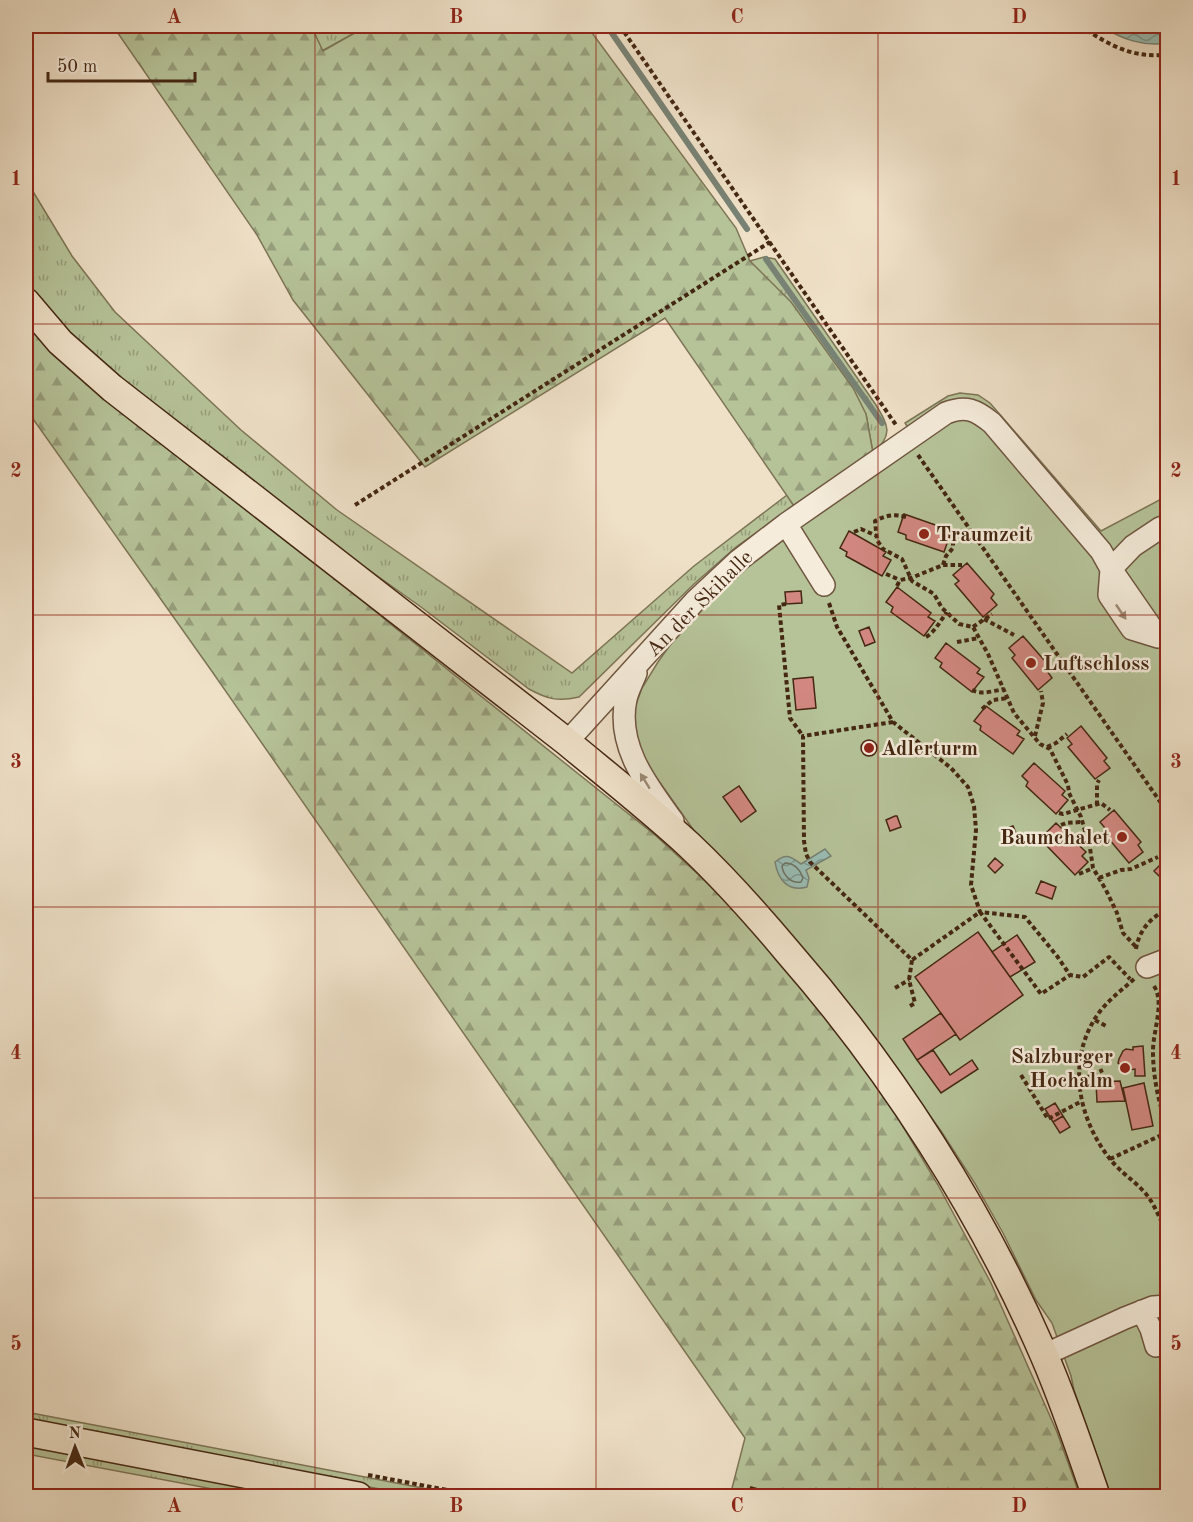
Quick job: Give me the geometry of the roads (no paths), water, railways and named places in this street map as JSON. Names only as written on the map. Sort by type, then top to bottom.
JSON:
[{"type":"main road","points":[[26,302],[60,342],[112,388],[631,794],[690,846],[757,915],[860,1038],[910,1110],[952,1177],[987,1239],[1044,1355],[1096,1497]]},
{"type":"main road","points":[[26,1432],[358,1497]]},
{"type":"street","name":"An der Skihalle","points":[[567,742],[695,601],[739,560],[786,524],[946,412],[956,409],[967,409],[980,413],[992,423],[1101,551],[1158,637]]},
{"type":"street","points":[[786,524],[824,585]]},
{"type":"street","points":[[1112,569],[1133,546],[1167,525]]},
{"type":"street","points":[[1112,569],[1140,556],[1167,538]]},
{"type":"street","points":[[641,660],[626,697],[624,718],[627,739],[633,761],[644,781],[690,846]]},
{"type":"street","points":[[1141,973],[1167,959]]},
{"type":"street","points":[[1044,1355],[1154,1308],[1162,1340]]},
{"type":"water","points":[[1101,26],[1167,26],[1167,43],[1150,44],[1133,41]]},
{"type":"water","points":[[825,849],[831,856],[806,870],[809,878],[807,887],[794,888],[781,879],[775,862],[779,859],[788,857],[801,864]]},
{"type":"waterway","points":[[607,26],[747,229]]},
{"type":"waterway","points":[[766,259],[882,423]]},
{"type":"place","name":"Traumzeit","points":[[924,534]]},
{"type":"place","name":"Luftschloss","points":[[1031,663]]},
{"type":"place","name":"Adlerturm","points":[[869,748]]},
{"type":"place","name":"Baumchalet","points":[[1122,837]]},
{"type":"place","name":"Salzburger Hochalm","points":[[1125,1068]]}]
